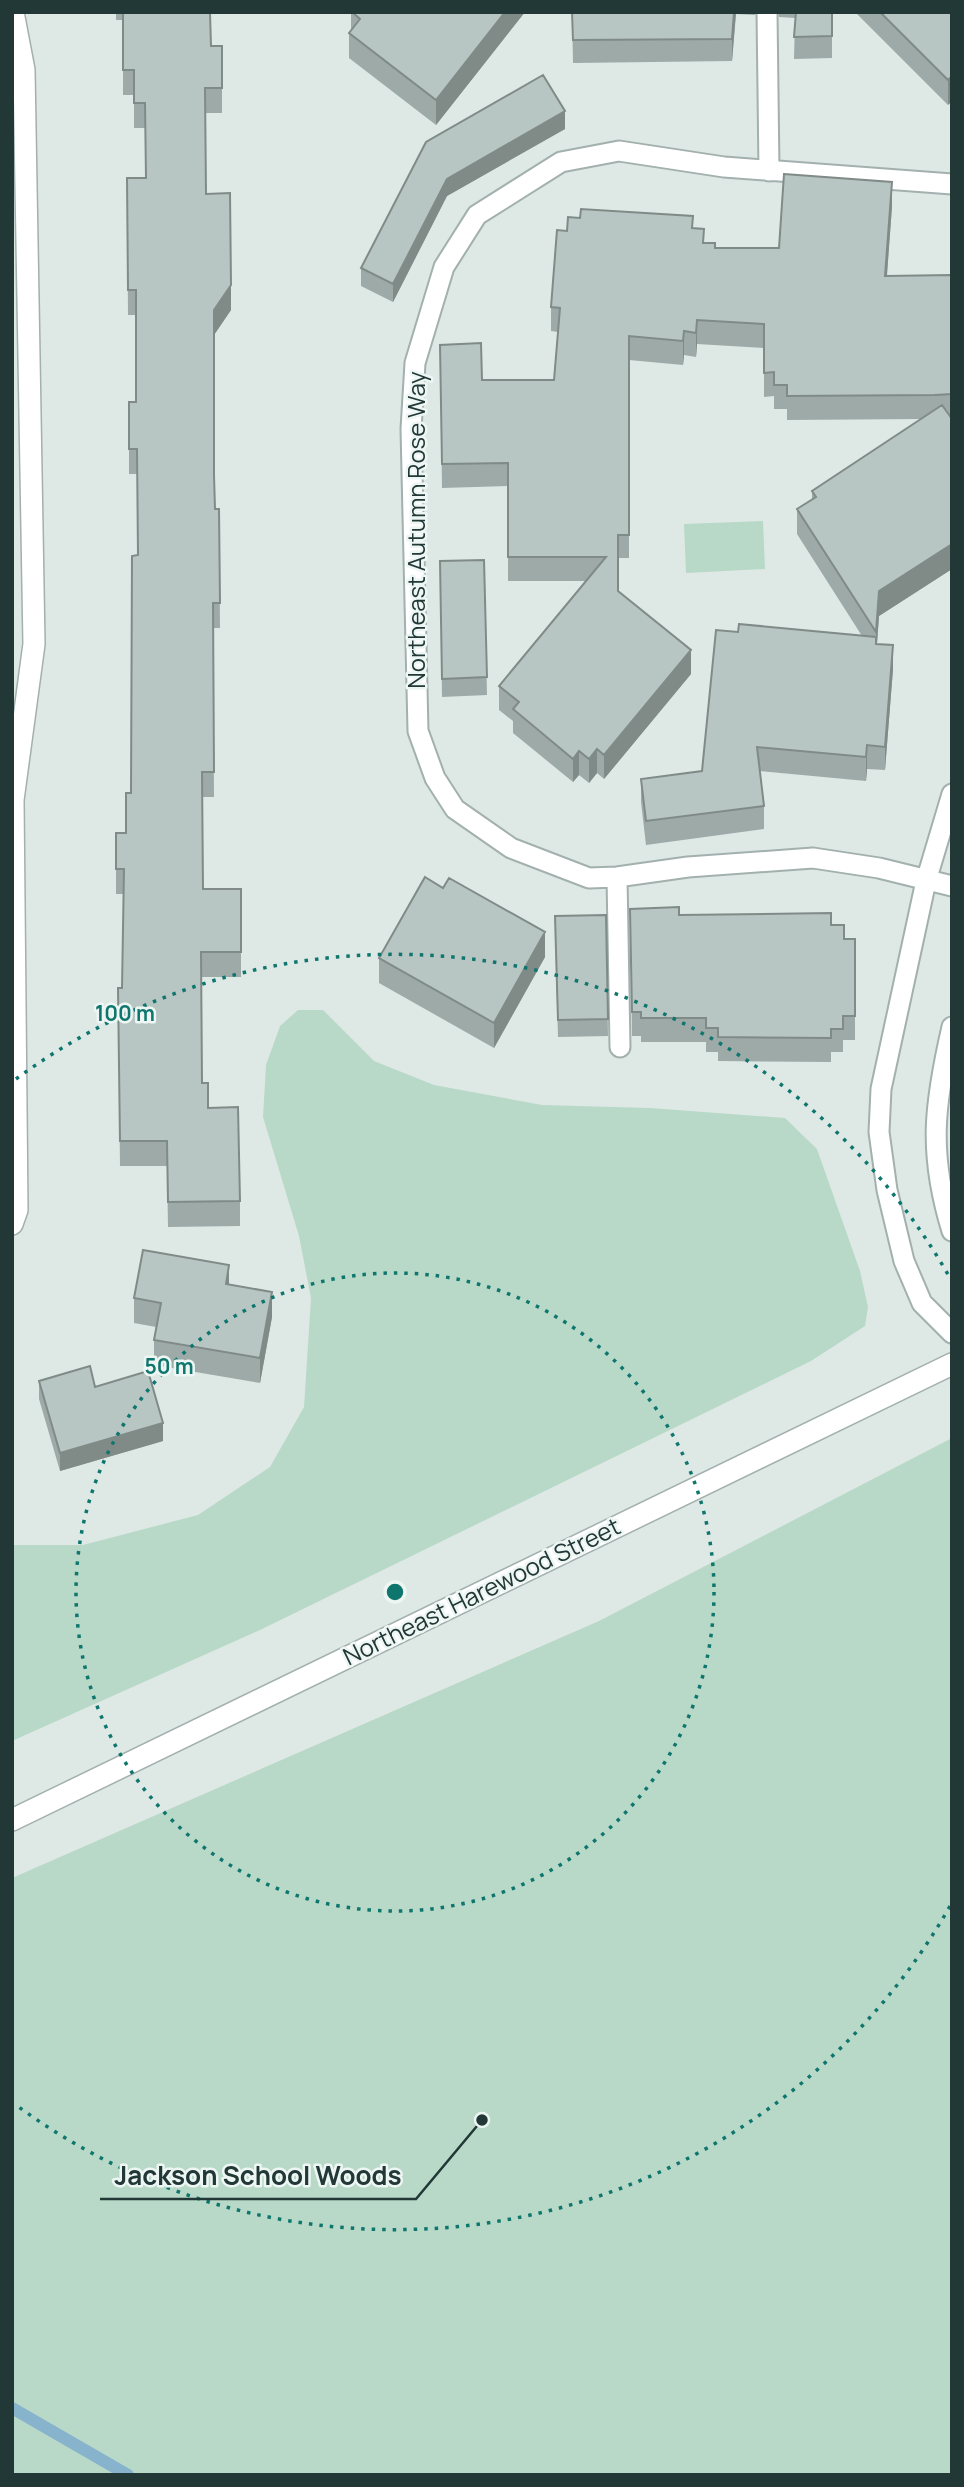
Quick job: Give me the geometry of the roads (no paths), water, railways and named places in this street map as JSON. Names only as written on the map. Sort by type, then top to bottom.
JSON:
[{"type":"street","points":[[12,1224],[17,1210],[13,800],[34,644],[22,592],[24,69],[13,12]]},
{"type":"street","name":"Northeast Harewood Street","points":[[12,1820],[952,1364]]},
{"type":"lane","points":[[768,12],[769,171]]},
{"type":"lane","name":"Northeast Autumn Rose Way","points":[[952,184],[769,171],[619,151],[561,162],[477,215],[444,267],[415,363],[411,429],[418,731],[435,778],[455,809],[511,848],[589,878],[688,867],[813,858],[879,868],[952,886]]},
{"type":"lane","points":[[952,794],[926,881],[881,1089],[879,1132],[887,1190],[904,1261],[922,1303],[952,1332]]},
{"type":"lane","points":[[617,877],[620,1047]]},
{"type":"lane","points":[[952,1027],[938,1087],[934,1141],[939,1185],[952,1231]]},
{"type":"waterway","points":[[12,2408],[128,2475]]},
{"type":"place","name":"Jackson School Woods","points":[[482,2120]]}]
